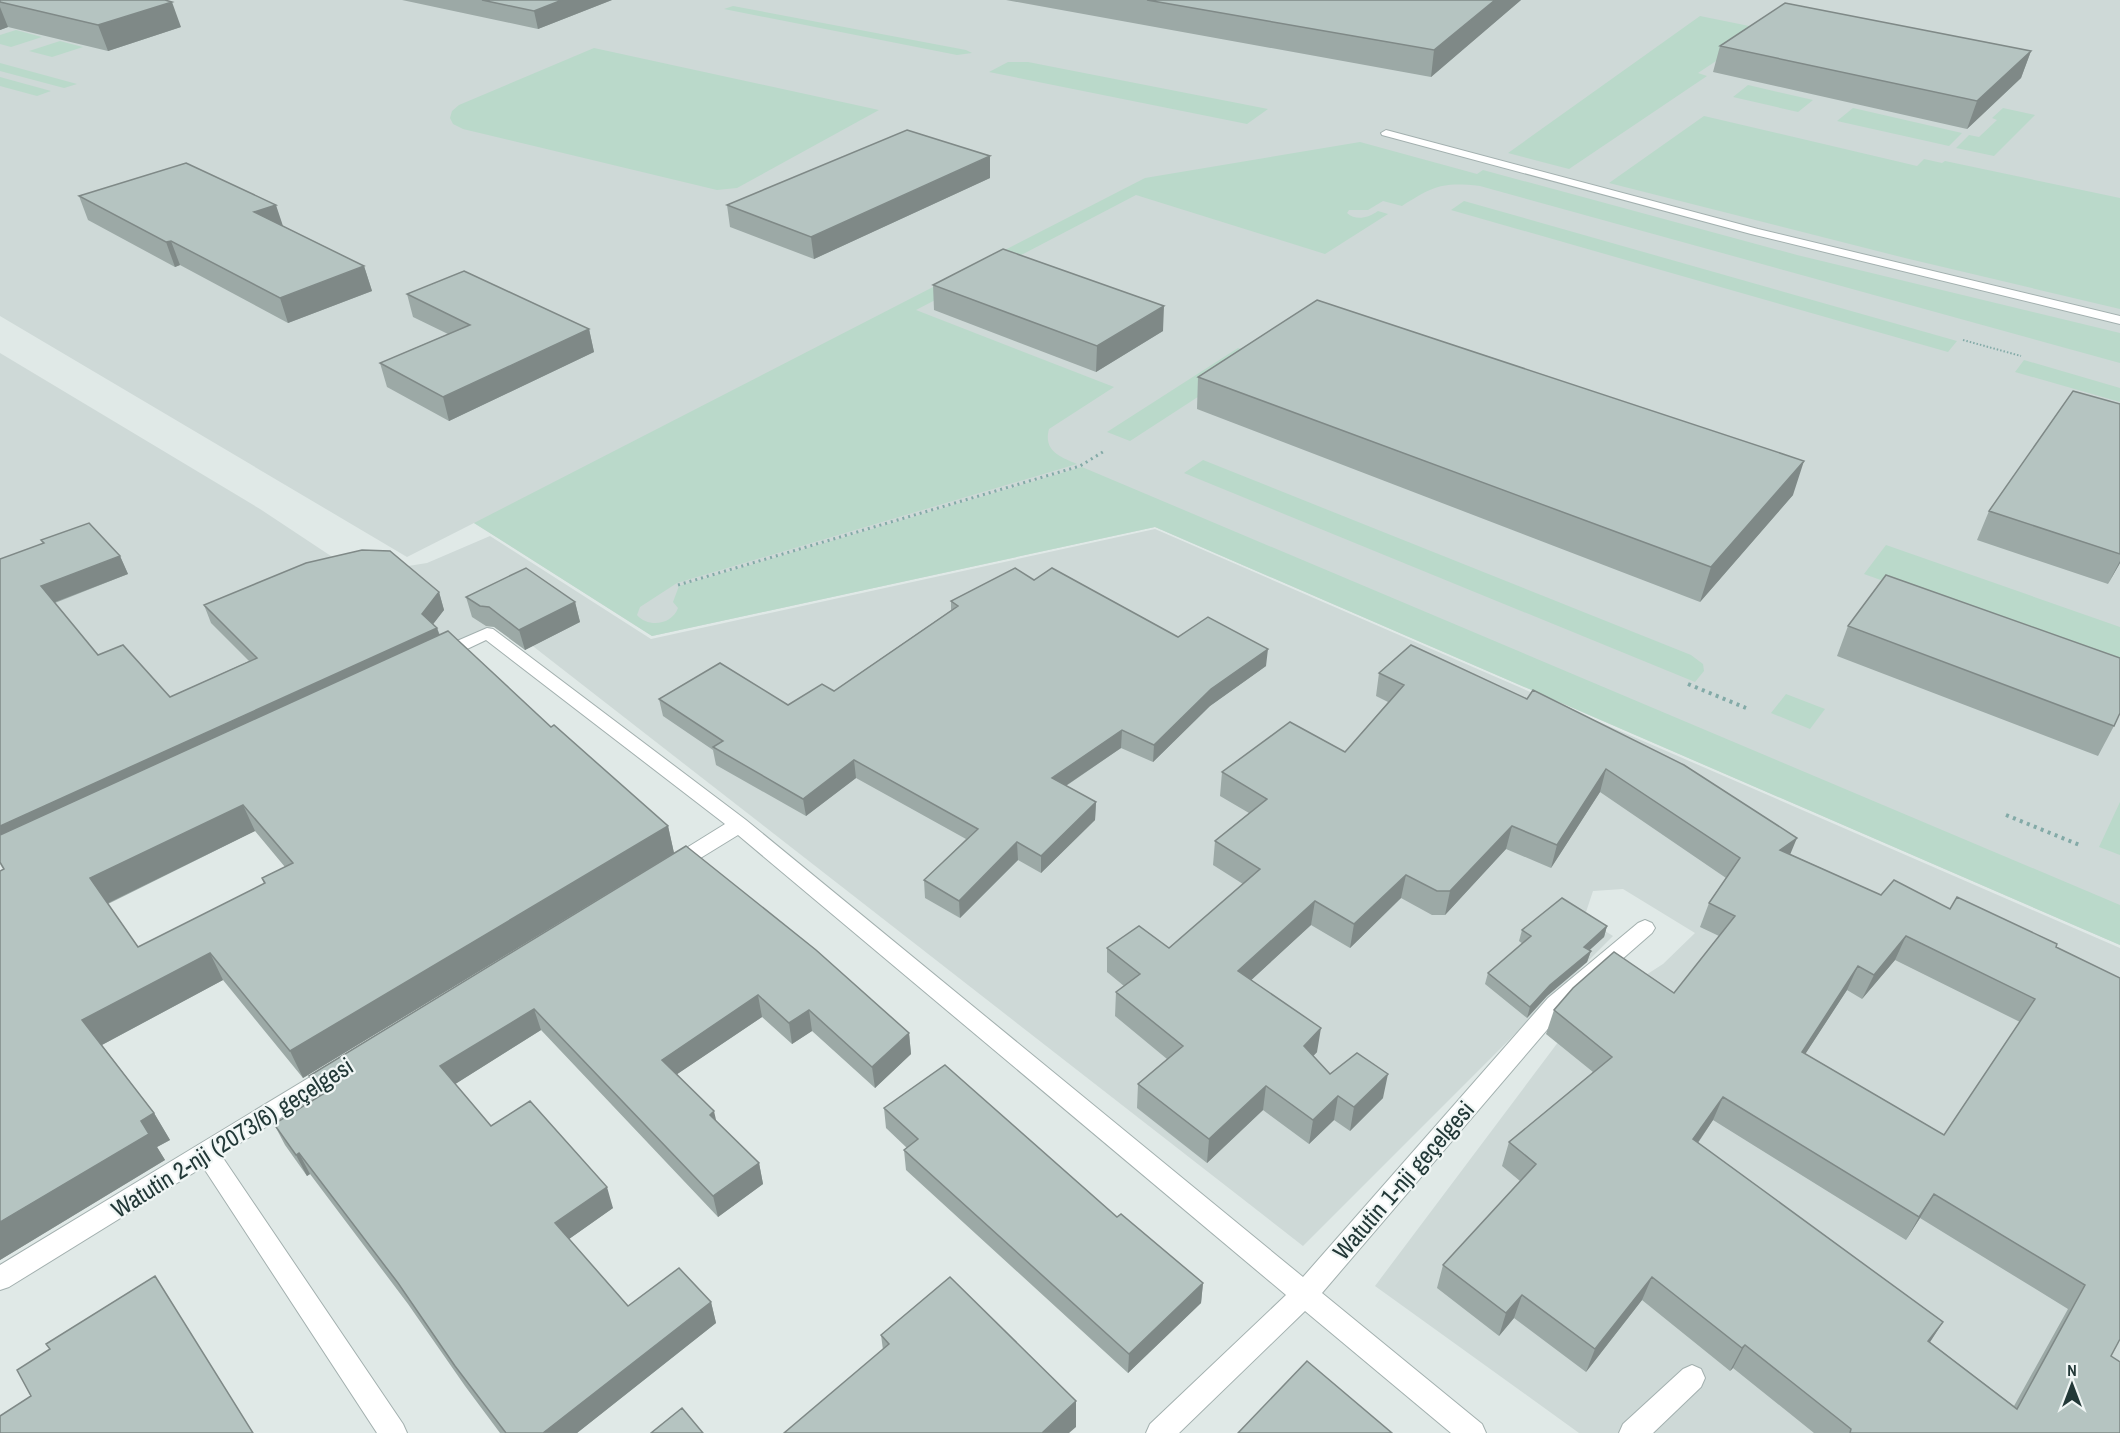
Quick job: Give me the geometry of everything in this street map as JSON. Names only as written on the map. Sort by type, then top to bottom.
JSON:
[{"type":"street","points":[[1386,133],[1778,238],[2120,320]]},
{"type":"street","points":[[422,663],[487,633],[739,825],[1472,1433]]},
{"type":"street","points":[[659,874],[739,825]]},
{"type":"street","name":"Watutin 1-nji geçelgesi","points":[[1160,1433],[1306,1293],[1556,1004],[1646,928]]},
{"type":"street","name":"Watutin 2-nji (2073/6) geçelgesi","points":[[0,1279],[347,1066]]},
{"type":"street","points":[[206,1152],[393,1433]]},
{"type":"street","points":[[1633,1433],[1692,1378]]},
{"type":"path","points":[[1963,340],[2020,356]]},
{"type":"path","points":[[678,585],[1080,466],[1106,450]]},
{"type":"path","points":[[1688,684],[1746,708]]},
{"type":"path","points":[[2006,815],[2082,846]]},
{"type":"shaded area","points":[[0,0],[2120,0],[2120,945],[1155,527],[652,636],[474,523],[407,557],[0,316]]},
{"type":"shaded area","points":[[0,353],[260,509],[340,562],[402,567],[427,563],[490,536],[651,639],[1155,529],[2120,948],[2120,1433],[1579,1433],[1375,1286],[1574,1021],[1663,964],[1695,933],[1623,889],[1593,891],[1584,918],[1613,936],[1303,1246],[502,622],[0,855]]},
{"type":"green space","points":[[733,6],[972,53],[957,55],[724,9]]},
{"type":"green space","points":[[1700,16],[1764,29],[1698,73],[1707,76],[1569,169],[1508,153]]},
{"type":"green space","points":[[16,30],[42,37],[11,47],[0,44],[0,35]]},
{"type":"green space","points":[[60,41],[83,47],[52,57],[29,51]]},
{"type":"green space","points":[[594,48],[879,110],[737,188],[717,190],[463,129],[453,124],[450,118],[452,111],[459,105]]},
{"type":"green space","points":[[1008,62],[1028,62],[1268,109],[1247,124],[989,72]]},
{"type":"green space","points":[[0,63],[77,84],[64,88],[0,71]]},
{"type":"green space","points":[[0,77],[51,91],[37,96],[0,86]]},
{"type":"green space","points":[[1748,85],[1813,100],[1798,112],[1733,97]]},
{"type":"green space","points":[[1853,108],[1962,133],[1949,146],[1837,121]]},
{"type":"green space","points":[[2003,108],[2035,115],[1994,156],[1956,148],[1969,135],[1979,137],[1997,120],[1992,118]]},
{"type":"green space","points":[[1704,116],[1917,166],[1924,159],[1942,163],[1945,161],[2120,198],[2120,309],[1905,258],[1609,183]]},
{"type":"green space","points":[[1360,142],[1477,174],[1483,170],[1797,255],[2120,333],[2120,363],[1480,186],[1447,185],[1430,190],[1402,206],[1383,201],[1368,210],[1349,210],[1347,213],[1358,218],[1378,211],[1388,214],[1325,254],[1136,195],[916,310],[1114,387],[1049,429],[1048,443],[1054,452],[1077,464],[677,583],[640,607],[637,615],[647,622],[659,623],[675,614],[678,608],[673,602],[679,586],[1082,467],[2120,905],[2120,945],[1155,527],[652,636],[474,523],[1145,178]]},
{"type":"green space","points":[[1464,201],[1957,341],[1948,352],[1451,210]]},
{"type":"green space","points":[[1238,348],[1261,356],[1130,441],[1107,432]]},
{"type":"green space","points":[[2024,360],[2120,388],[2120,402],[2015,372]]},
{"type":"green space","points":[[1203,460],[1691,655],[1703,664],[1704,671],[1695,682],[1184,473]]},
{"type":"green space","points":[[1886,545],[2120,627],[2120,666],[1864,574]]},
{"type":"green space","points":[[1786,694],[1825,709],[1810,729],[1771,713]]},
{"type":"green space","points":[[2120,802],[2120,855],[2099,847]]},
{"type":"building","points":[[0,0],[165,0],[172,2],[98,25],[0,2]]},
{"type":"building","points":[[482,0],[562,0],[534,11]]},
{"type":"building","points":[[1147,0],[1495,0],[1434,50]]},
{"type":"building","points":[[1785,3],[2031,51],[1977,101],[1720,46]]},
{"type":"building","points":[[907,130],[990,156],[811,237],[727,205]]},
{"type":"building","points":[[186,163],[276,205],[254,212],[364,266],[280,298],[79,196]]},
{"type":"building","points":[[1003,249],[1164,306],[1097,346],[933,285]]},
{"type":"building","points":[[464,271],[589,329],[443,397],[380,363],[470,325],[407,294]]},
{"type":"building","points":[[1317,300],[1804,461],[1711,567],[1198,377]]},
{"type":"building","points":[[2073,391],[2120,404],[2120,554],[1989,511]]},
{"type":"building","points":[[89,523],[120,556],[41,586],[98,655],[123,645],[170,697],[257,658],[204,605],[306,563],[362,550],[390,551],[439,592],[422,614],[437,628],[0,826],[0,559],[44,543],[41,540]]},
{"type":"building","points":[[526,568],[575,602],[519,630],[489,607],[480,606],[466,597]]},
{"type":"building","points":[[1015,568],[1034,580],[1052,568],[1178,637],[1208,617],[1268,649],[1211,689],[1154,745],[1122,730],[1052,778],[1096,802],[1041,856],[1017,842],[959,901],[924,880],[978,829],[854,760],[803,799],[713,747],[723,741],[659,699],[720,663],[788,705],[822,684],[834,691],[958,606],[951,601]]},
{"type":"building","points":[[1886,575],[2120,658],[2120,713],[2114,726],[1848,626]]},
{"type":"building","points":[[448,631],[551,727],[554,725],[668,826],[290,1051],[210,953],[82,1020],[154,1113],[141,1121],[149,1134],[0,1222],[0,871],[4,869],[0,862],[0,835]],"holes":[[[243,805],[293,863],[262,878],[265,883],[138,947],[90,878]]]},
{"type":"building","points":[[1411,645],[1527,699],[1533,690],[1684,765],[1797,838],[1780,850],[1881,895],[1894,880],[1950,909],[1957,897],[2057,944],[2056,947],[2120,978],[2120,1339],[2111,1356],[2120,1362],[2120,1433],[1850,1433],[1851,1429],[1745,1345],[1742,1348],[1652,1277],[1595,1349],[1522,1295],[1506,1313],[1443,1265],[1536,1164],[1509,1142],[1612,1057],[1554,1010],[1573,988],[1614,952],[1674,993],[1735,916],[1709,903],[1740,858],[1606,769],[1557,845],[1512,826],[1450,891],[1437,891],[1406,875],[1354,924],[1315,901],[1238,971],[1321,1028],[1304,1046],[1330,1074],[1357,1053],[1388,1074],[1354,1107],[1338,1096],[1313,1120],[1266,1086],[1209,1139],[1138,1084],[1183,1046],[1116,992],[1140,974],[1107,948],[1139,926],[1169,948],[1260,869],[1215,841],[1267,799],[1222,772],[1290,722],[1345,752],[1404,685],[1379,673]],"holes":[[[1906,936],[2035,999],[1944,1135],[1802,1052],[1858,966],[1874,975]],[[1723,1097],[1919,1217],[1934,1194],[2085,1285],[2017,1409],[1928,1341],[1943,1322],[1693,1139]]]},
{"type":"building","points":[[686,846],[816,950],[909,1033],[872,1067],[809,1010],[789,1023],[758,995],[662,1060],[714,1111],[710,1115],[759,1163],[713,1196],[534,1009],[440,1066],[491,1126],[530,1101],[607,1187],[555,1223],[628,1306],[679,1268],[711,1302],[543,1433],[506,1433],[455,1366],[398,1283],[299,1153],[296,1155],[274,1124],[323,1094],[309,1076]]},
{"type":"building","points":[[1562,898],[1607,926],[1584,947],[1591,951],[1550,985],[1530,1007],[1488,973],[1531,936],[1522,930]]},
{"type":"building","points":[[945,1065],[1117,1217],[1121,1214],[1203,1283],[1129,1354],[904,1150],[918,1139],[884,1108]]},
{"type":"building","points":[[155,1276],[253,1433],[0,1433],[0,1416],[31,1396],[17,1370],[50,1349],[46,1344]]},
{"type":"building","points":[[950,1277],[1076,1401],[1042,1433],[784,1433],[889,1344],[881,1335]]},
{"type":"building","points":[[1307,1361],[1392,1433],[1238,1433]]},
{"type":"building","points":[[682,1408],[703,1433],[651,1433]]}]
